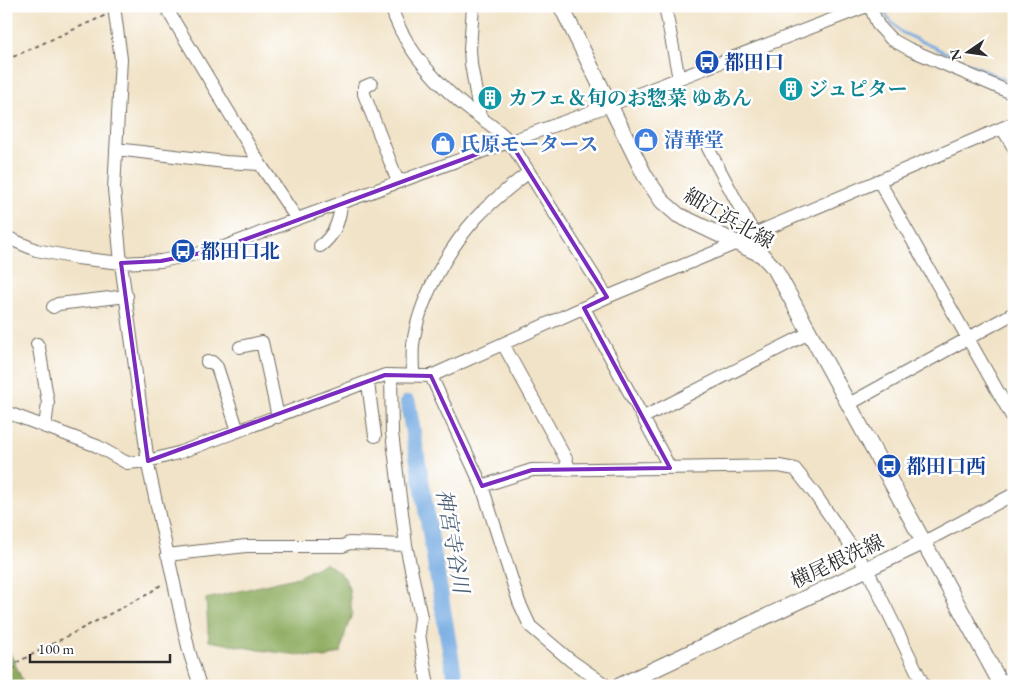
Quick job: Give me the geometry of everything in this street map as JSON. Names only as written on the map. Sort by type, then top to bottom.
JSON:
[{"type":"main road","name":"細江浜北線","points":[[561,6],[645,176],[662,201],[678,215],[746,242],[775,269],[924,542]]},
{"type":"main road","name":"横尾根洗線","points":[[619,686],[924,542]]},
{"type":"main road","points":[[924,542],[1006,682]]},
{"type":"street","points":[[165,6],[260,164],[297,219]]},
{"type":"street","points":[[391,6],[404,36],[437,79],[461,103],[510,142],[607,297]]},
{"type":"street","points":[[473,6],[470,49],[480,117]]},
{"type":"street","points":[[665,6],[678,79]]},
{"type":"street","points":[[6,237],[36,250],[77,258],[121,263],[161,261],[216,250],[341,202],[610,105],[868,6],[878,25],[891,39],[909,49],[1014,94]]},
{"type":"street","points":[[114,9],[121,59],[115,211],[121,263],[148,461],[189,651],[200,686]]},
{"type":"street","points":[[371,84],[364,87],[364,94],[398,182]]},
{"type":"street","points":[[6,412],[98,446],[127,463],[148,461],[178,453],[278,417],[386,375],[431,376],[607,297],[746,242],[1008,125],[1014,148]]},
{"type":"street","points":[[708,148],[746,242]]},
{"type":"street","points":[[116,149],[225,162],[260,164]]},
{"type":"street","points":[[413,375],[413,345],[421,312],[436,275],[477,218],[529,172]]},
{"type":"street","points":[[879,181],[1014,420]]},
{"type":"street","points":[[320,246],[334,230],[341,202]]},
{"type":"street","points":[[52,307],[58,304],[127,296]]},
{"type":"street","points":[[584,308],[670,468]]},
{"type":"street","points":[[849,404],[1014,313]]},
{"type":"street","points":[[644,417],[809,333]]},
{"type":"street","points":[[240,348],[262,342],[278,417]]},
{"type":"street","points":[[36,344],[39,348],[48,403],[45,427]]},
{"type":"street","points":[[504,344],[566,458],[568,469]]},
{"type":"street","points":[[207,362],[212,362],[217,367],[238,431]]},
{"type":"street","points":[[391,375],[392,433],[406,545],[421,617],[419,634],[428,686]]},
{"type":"street","points":[[431,376],[482,486],[519,602],[530,626],[570,660],[607,686]]},
{"type":"street","points":[[368,383],[375,436]]},
{"type":"street","points":[[482,486],[532,470],[779,466],[795,469],[867,569],[924,686]]},
{"type":"street","points":[[924,542],[1014,494]]},
{"type":"street","points":[[167,555],[246,546],[344,546],[349,543],[406,545]]},
{"type":"path","points":[[6,60],[114,9]]},
{"type":"path","points":[[13,686],[12,675],[16,663],[22,658],[148,594],[173,577]]},
{"type":"highlighted area","points":[[510,142],[607,297],[584,308],[670,468],[532,470],[482,486],[431,376],[385,375],[148,461],[121,263],[161,261],[216,250]]},
{"type":"green space","points":[[325,563],[345,578],[349,589],[352,614],[341,652],[326,658],[266,651],[209,641],[206,599],[298,577]]},
{"type":"green space","points":[[6,644],[25,686],[6,686]]},
{"type":"waterway","points":[[884,6],[887,17],[901,32],[1014,84]]},
{"type":"waterway","name":"神宮寺谷川","points":[[408,403],[456,686]]},
{"type":"place","name":"都田口","points":[[707,62]]},
{"type":"place","name":"ジュピター","points":[[791,89]]},
{"type":"place","name":"カフェ＆旬のお惣菜 ゆあん","points":[[490,98]]},
{"type":"place","name":"清華堂","points":[[646,140]]},
{"type":"place","name":"氏原モータース","points":[[443,144]]},
{"type":"place","name":"都田口北","points":[[183,251]]},
{"type":"place","name":"都田口西","points":[[889,466]]}]
